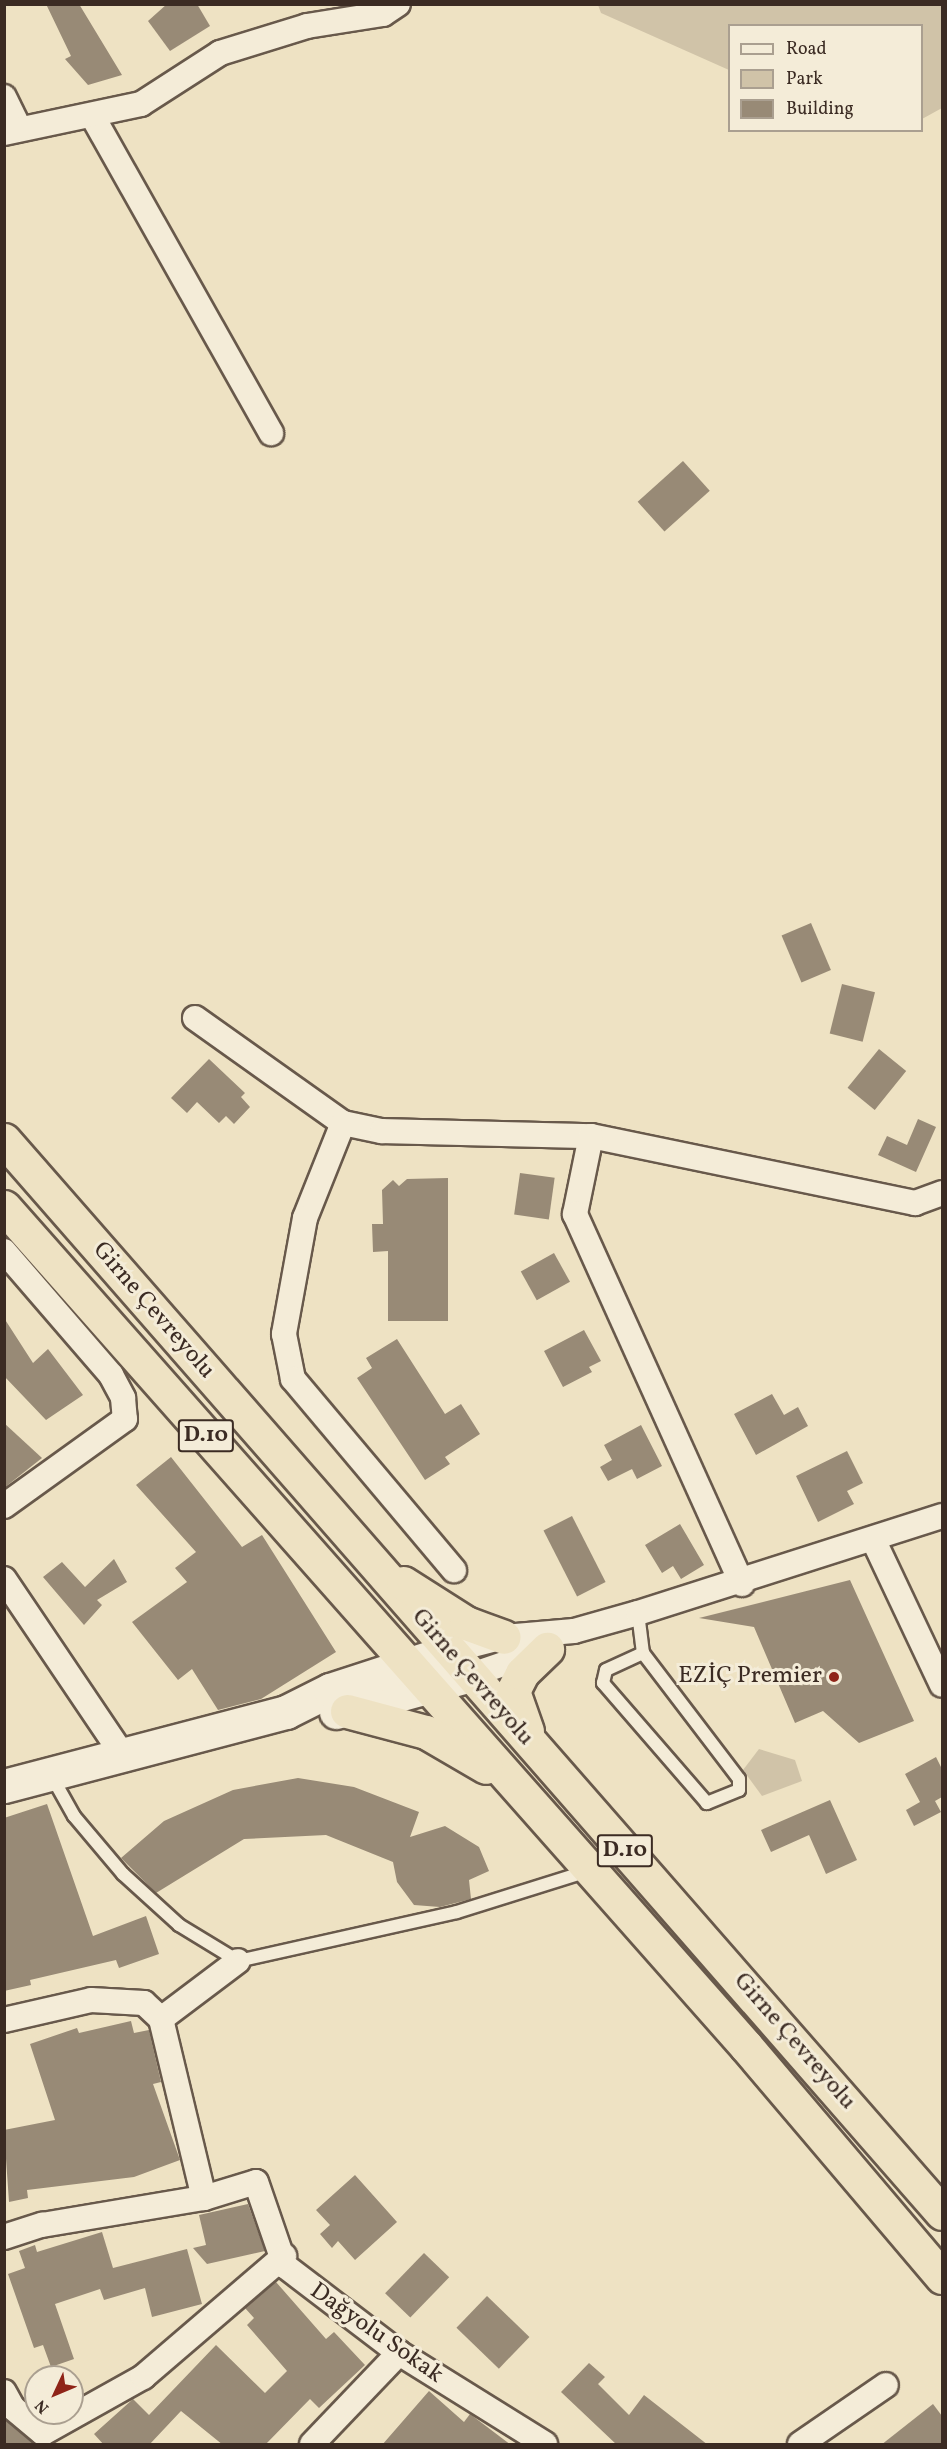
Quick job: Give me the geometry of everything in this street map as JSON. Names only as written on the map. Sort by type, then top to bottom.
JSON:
[{"type":"highway","name":"Girne Çevreyolu","points":[[4,1140],[541,1758],[942,2213]]},
{"type":"highway","name":"Girne Çevreyolu","points":[[4,1207],[590,1870],[942,2277]]},
{"type":"highway","points":[[373,1564],[466,1623],[504,1637]]},
{"type":"highway","points":[[541,1758],[516,1710],[513,1691],[522,1672],[547,1649]]},
{"type":"highway","points":[[347,1711],[426,1732],[513,1783]]},
{"type":"street","points":[[4,97],[12,130],[93,117],[141,104],[220,53],[307,26],[383,14],[398,4]]},
{"type":"street","points":[[93,117],[271,433]]},
{"type":"street","points":[[195,1018],[343,1123],[382,1131],[591,1136],[915,1203],[942,1193]]},
{"type":"street","points":[[343,1123],[305,1218],[284,1334],[293,1379],[454,1570]]},
{"type":"street","points":[[591,1136],[575,1214],[742,1584]]},
{"type":"street","points":[[4,1251],[111,1375],[123,1398],[125,1419],[4,1506]]},
{"type":"street","points":[[286,1712],[347,1711],[430,1689],[460,1663],[504,1637],[574,1631],[742,1584],[942,1516]]},
{"type":"street","points":[[873,1539],[942,1685]]},
{"type":"street","points":[[4,1580],[122,1754]]},
{"type":"street","points":[[4,1786],[286,1712],[330,1690],[409,1665],[460,1663],[547,1649],[574,1631]]},
{"type":"street","points":[[161,2019],[238,1961]]},
{"type":"street","points":[[4,2020],[91,2000],[144,2003],[161,2019],[204,2198],[42,2225],[4,2237]]},
{"type":"street","name":"Dağyolu Sokak","points":[[204,2198],[256,2182],[284,2256],[285,2266],[304,2283],[399,2353],[545,2445]]},
{"type":"street","points":[[4,2392],[13,2408],[43,2433],[143,2377],[284,2256]]},
{"type":"street","points":[[312,2445],[399,2353]]},
{"type":"street","points":[[800,2445],[886,2385]]},
{"type":"lane","points":[[638,1613],[643,1653],[739,1779],[739,1790],[707,1803],[603,1683],[606,1670],[643,1653]]},
{"type":"lane","points":[[50,1774],[74,1816],[123,1874],[186,1931],[238,1961],[457,1912],[590,1870]]},
{"type":"green space","points":[[598,5],[942,5],[942,108],[923,118],[923,24],[728,24],[728,70],[601,13]]},
{"type":"green space","points":[[759,1749],[795,1760],[802,1781],[762,1796],[743,1770]]},
{"type":"building","points":[[46,4],[79,4],[122,75],[88,85],[65,59],[71,56]]},
{"type":"building","points":[[167,4],[197,4],[210,26],[170,51],[148,21]]},
{"type":"building","points":[[683,461],[710,491],[664,532],[638,502]]},
{"type":"building","points":[[811,923],[831,970],[801,982],[782,936]]},
{"type":"building","points":[[842,984],[875,992],[863,1042],[830,1033]]},
{"type":"building","points":[[879,1049],[906,1071],[875,1110],[848,1088]]},
{"type":"building","points":[[209,1059],[245,1093],[241,1097],[250,1107],[234,1124],[226,1116],[219,1123],[197,1102],[187,1113],[171,1098]]},
{"type":"building","points":[[918,1119],[936,1127],[916,1172],[878,1155],[887,1136],[907,1145]]},
{"type":"building","points":[[520,1173],[555,1178],[549,1219],[514,1215]]},
{"type":"building","points":[[448,1178],[448,1321],[388,1321],[388,1251],[373,1252],[372,1224],[383,1224],[382,1190],[393,1180],[399,1186],[407,1179]]},
{"type":"building","points":[[554,1253],[570,1282],[537,1300],[521,1271]]},
{"type":"building","points":[[4,1318],[33,1363],[48,1349],[83,1395],[46,1420],[4,1376]]},
{"type":"building","points":[[584,1330],[601,1361],[589,1367],[592,1372],[563,1387],[544,1351]]},
{"type":"building","points":[[397,1339],[445,1414],[461,1404],[480,1434],[445,1457],[450,1464],[425,1480],[357,1378],[372,1368],[366,1358]]},
{"type":"building","points":[[772,1394],[784,1415],[798,1407],[808,1426],[756,1455],[734,1414]]},
{"type":"building","points":[[4,1423],[42,1458],[4,1488]]},
{"type":"building","points":[[641,1425],[662,1466],[637,1479],[632,1469],[608,1481],[600,1467],[612,1460],[604,1445]]},
{"type":"building","points":[[847,1451],[863,1483],[847,1491],[854,1504],[818,1522],[796,1476]]},
{"type":"building","points":[[171,1457],[242,1547],[262,1535],[336,1652],[261,1699],[218,1710],[192,1669],[178,1680],[132,1622],[187,1582],[175,1568],[196,1552],[136,1485]]},
{"type":"building","points":[[572,1516],[606,1582],[577,1596],[543,1531]]},
{"type":"building","points":[[680,1524],[704,1565],[681,1579],[673,1566],[662,1573],[645,1545]]},
{"type":"building","points":[[114,1559],[127,1582],[97,1600],[102,1605],[84,1625],[43,1577],[62,1562],[85,1587]]},
{"type":"building","name":"EZİÇ Premier","points":[[850,1580],[914,1721],[859,1743],[823,1711],[795,1723],[754,1627],[699,1618]]},
{"type":"building","points":[[936,1757],[942,1769],[942,1797],[935,1801],[941,1812],[914,1826],[906,1810],[920,1802],[905,1774]]},
{"type":"building","points":[[298,1778],[354,1787],[419,1812],[410,1837],[445,1826],[479,1847],[489,1871],[469,1880],[471,1899],[440,1907],[414,1905],[397,1882],[393,1862],[326,1835],[244,1839],[156,1893],[121,1858],[164,1821],[233,1790]]},
{"type":"building","points":[[830,1800],[857,1860],[826,1874],[809,1835],[771,1852],[761,1830]]},
{"type":"building","points":[[47,1804],[93,1936],[146,1916],[159,1954],[119,1968],[116,1960],[30,1980],[31,1985],[4,1991],[4,1818]]},
{"type":"building","points":[[131,2021],[134,2033],[149,2030],[161,2082],[153,2084],[180,2160],[134,2177],[27,2190],[28,2198],[9,2202],[4,2130],[55,2120],[30,2044],[77,2028],[79,2033]]},
{"type":"building","points":[[355,2175],[397,2222],[355,2260],[338,2241],[332,2248],[320,2234],[330,2225],[316,2210]]},
{"type":"building","points":[[248,2204],[265,2251],[207,2264],[193,2248],[206,2245],[199,2215]]},
{"type":"building","points":[[102,2232],[113,2268],[187,2249],[202,2304],[152,2317],[145,2288],[104,2300],[100,2289],[55,2304],[74,2359],[50,2365],[43,2345],[34,2348],[8,2274],[25,2268],[19,2251],[35,2245],[37,2252]]},
{"type":"building","points":[[424,2253],[449,2277],[410,2318],[385,2293]]},
{"type":"building","points":[[276,2282],[326,2339],[334,2332],[365,2365],[319,2408],[310,2399],[265,2445],[223,2445],[181,2411],[149,2445],[104,2445],[94,2434],[133,2399],[149,2415],[216,2345],[265,2393],[287,2371],[247,2325],[254,2318],[245,2308]]},
{"type":"building","points":[[487,2296],[529,2337],[499,2369],[456,2328]]},
{"type":"building","points":[[589,2363],[605,2377],[598,2384],[629,2415],[644,2395],[708,2445],[617,2445],[561,2392]]},
{"type":"building","points":[[429,2391],[464,2422],[470,2414],[511,2445],[382,2445]]},
{"type":"building","points":[[933,2404],[942,2416],[942,2445],[881,2445]]},
{"type":"building","points":[[4,2419],[34,2444],[35,2445],[4,2445]]},
{"type":"place","name":"EZİÇ Premier","points":[[834,1677]]}]
